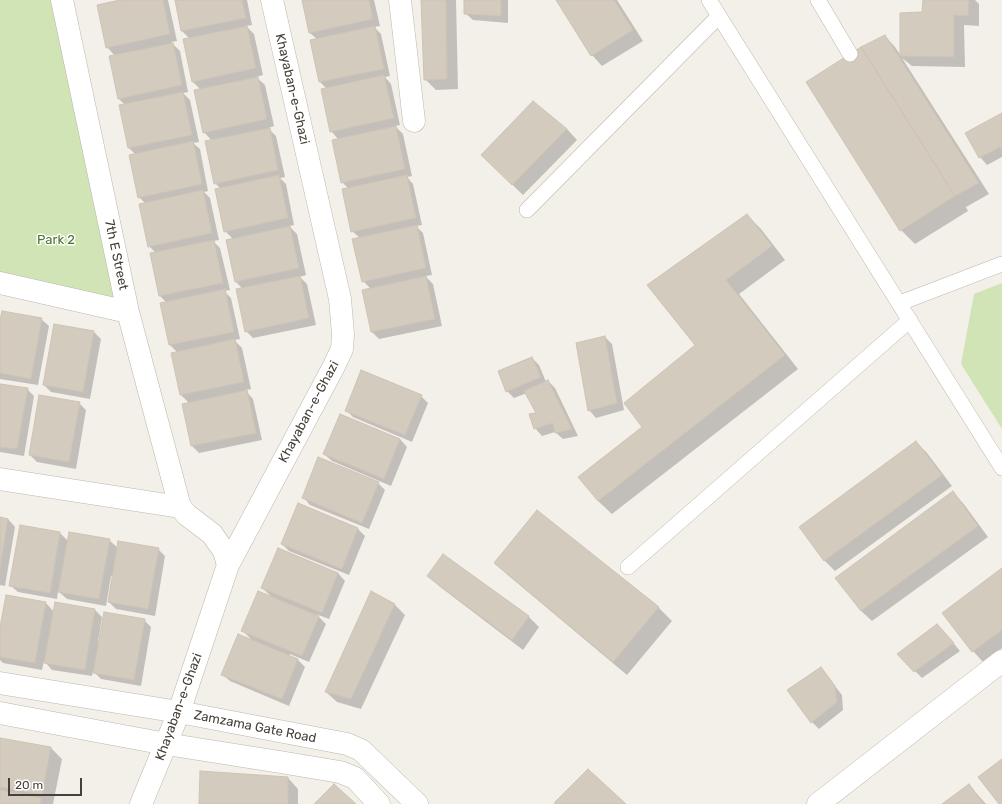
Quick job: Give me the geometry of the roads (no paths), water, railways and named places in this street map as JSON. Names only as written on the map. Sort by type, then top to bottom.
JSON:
[{"type":"street","name":"7th E Street","points":[[62,0],[128,312],[180,508]]},
{"type":"street","name":"Khayaban-e-Ghazi","points":[[141,804],[179,712],[228,565],[342,349],[343,334],[340,299],[272,0]]},
{"type":"street","points":[[400,0],[414,121]]},
{"type":"street","points":[[0,283],[128,312]]},
{"type":"street","points":[[0,479],[180,508],[212,534],[224,551],[228,565]]},
{"type":"street","points":[[818,804],[1002,661]]},
{"type":"street","name":"Zamzama Gate Road","points":[[0,683],[179,712],[348,744],[361,750],[417,804]]},
{"type":"street","points":[[0,713],[166,744],[340,772],[354,778],[379,804]]},
{"type":"lane","points":[[709,0],[1002,468]]},
{"type":"lane","points":[[818,0],[850,54]]},
{"type":"lane","points":[[526,210],[719,16]]},
{"type":"lane","points":[[900,303],[1002,264]]},
{"type":"lane","points":[[628,567],[910,320]]},
{"type":"park label","name":"Park 2","points":[[56,240]]}]
